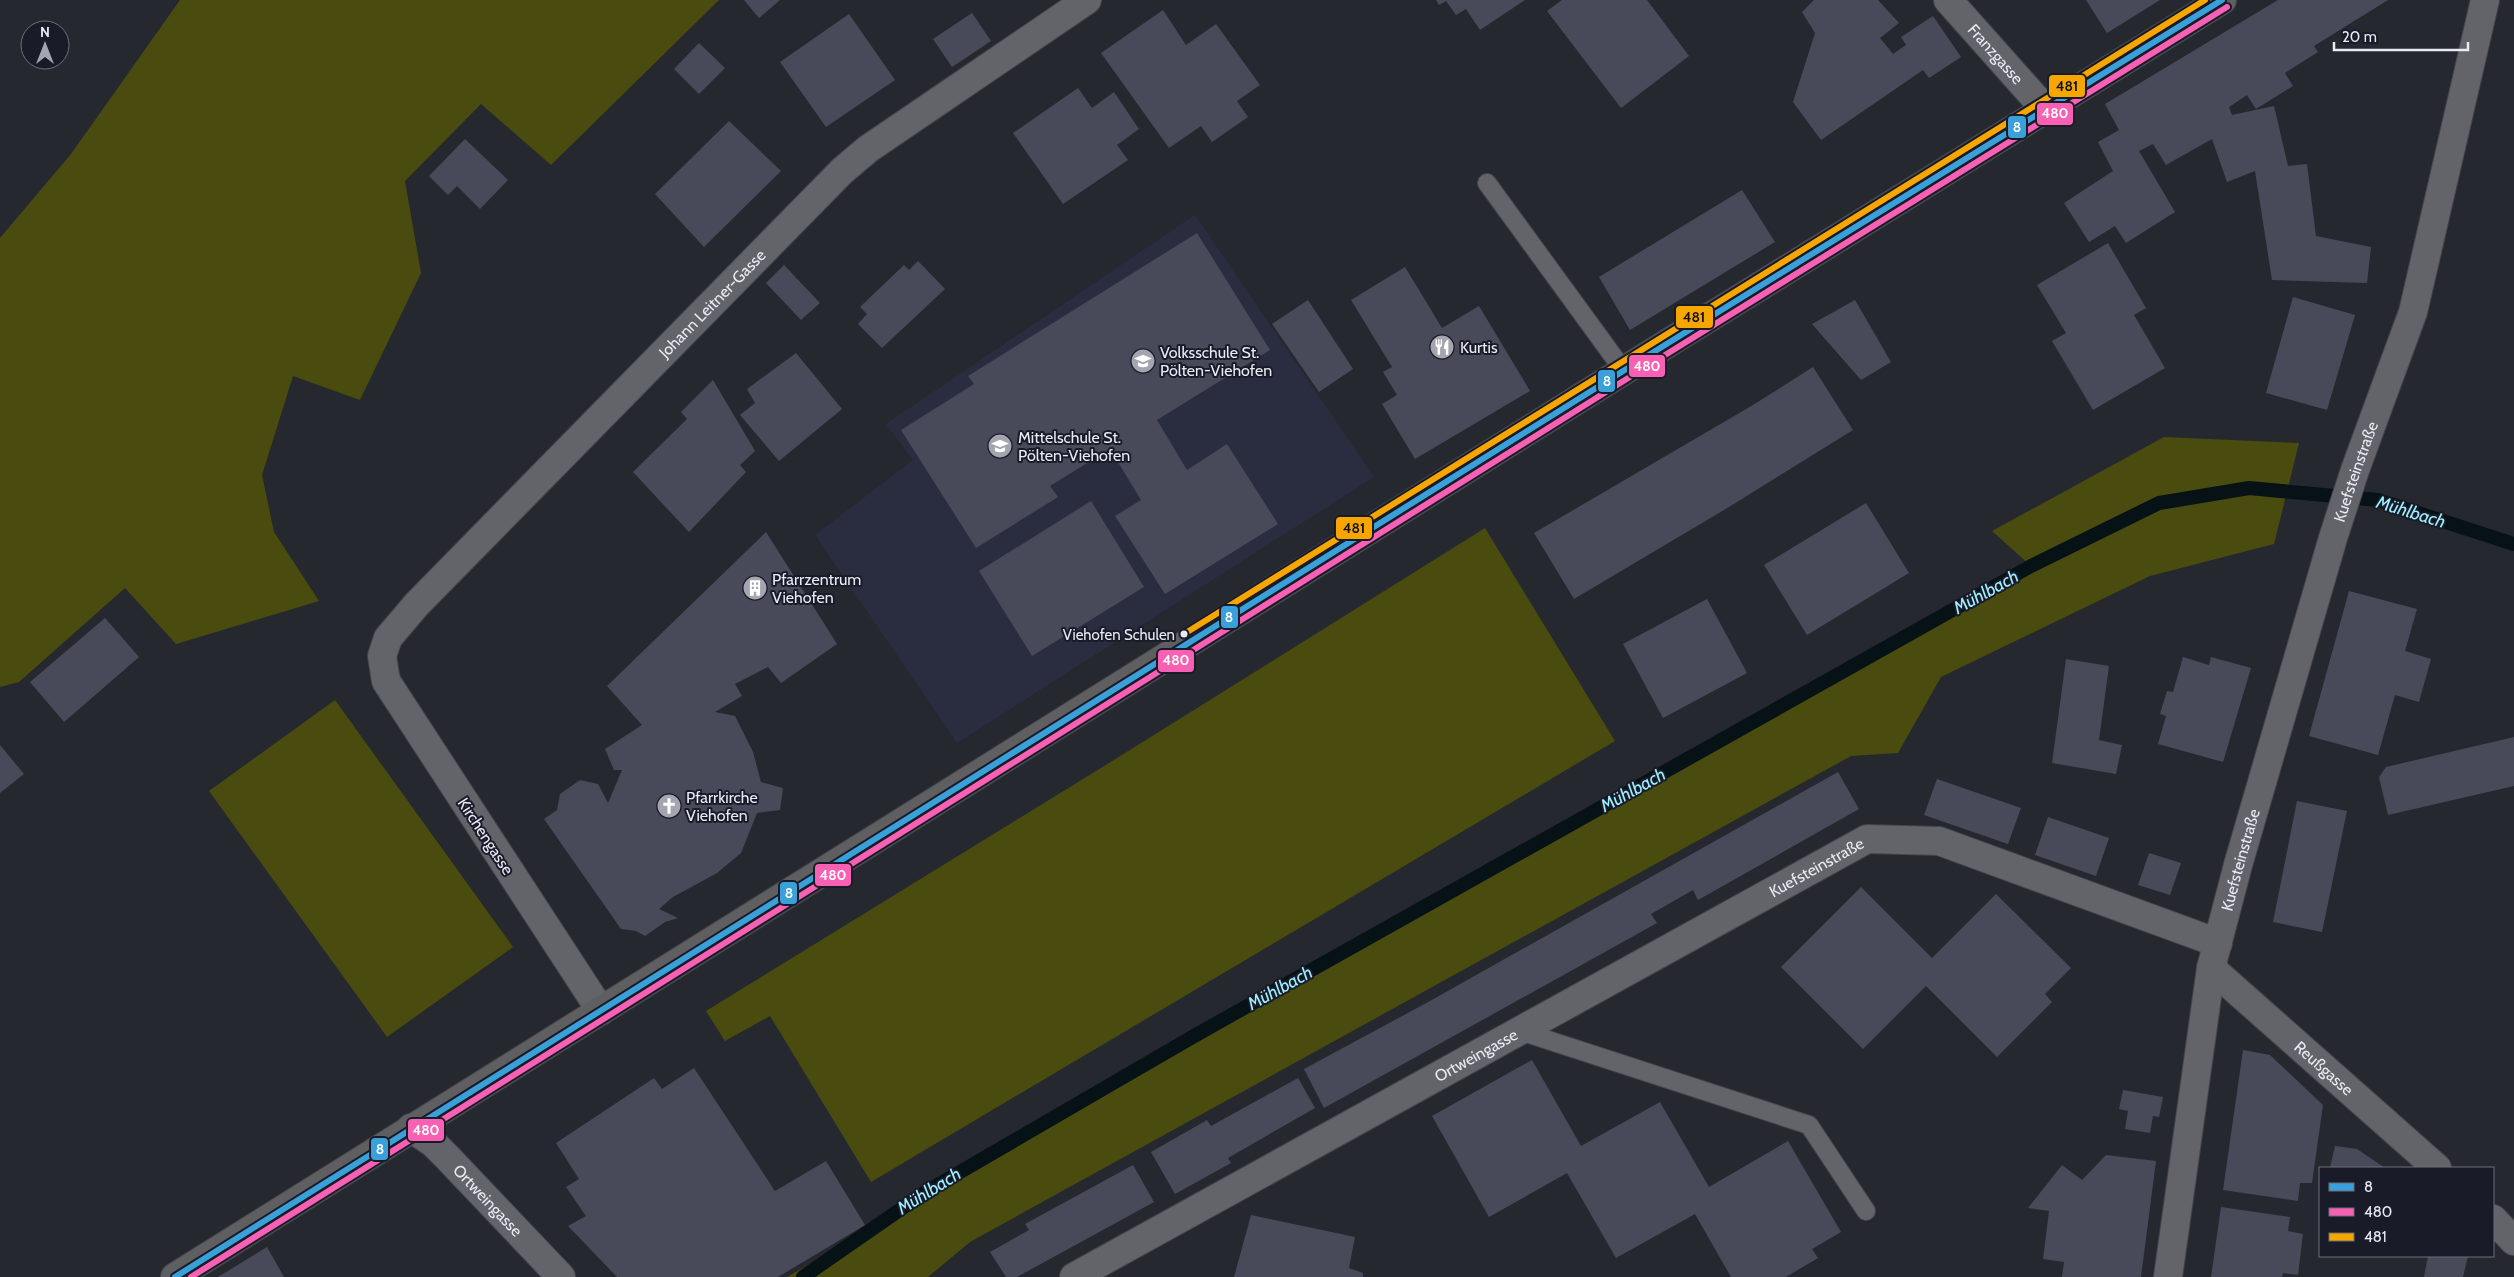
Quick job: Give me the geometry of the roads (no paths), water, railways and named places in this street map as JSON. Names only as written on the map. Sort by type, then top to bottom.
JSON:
[{"type":"main road","points":[[176,1277],[411,1128],[2222,0]]},
{"type":"street","name":"Johann Leitner-Gasse","points":[[382,656],[388,638],[417,604],[842,171],[868,149],[1087,0]]},
{"type":"street","name":"Franzgasse","points":[[1948,0],[2045,109]]},
{"type":"street","name":"Kuefsteinstraße","points":[[2168,1277],[2214,955],[2238,865],[2333,538],[2355,470],[2413,312],[2485,0]]},
{"type":"street","name":"Kirchengasse","points":[[382,656],[386,681],[390,688],[601,1011]]},
{"type":"street","name":"Kuefsteinstraße","points":[[1520,1031],[1867,839],[1939,841],[2214,955]]},
{"type":"street","name":"Reußgasse","points":[[2214,955],[2436,1167]]},
{"type":"street","name":"Ortweingasse","points":[[1074,1277],[1520,1031]]},
{"type":"street","name":"Ortweingasse","points":[[411,1128],[433,1143],[562,1277]]},
{"type":"street","points":[[2494,1220],[2514,1241]]},
{"type":"lane","points":[[1486,183],[1624,371]]},
{"type":"lane","name":"Ortweingasse","points":[[1520,1031],[1808,1125],[1866,1211]]},
{"type":"waterway","name":"Mühlbach","points":[[803,1277],[924,1193],[1194,1036],[2031,566],[2159,503],[2249,488],[2378,500],[2514,544]]},
{"type":"place","name":"Kurtis","points":[[1442,347]]},
{"type":"place","name":"Volksschule St. Pölten-Viehofen","points":[[1143,361]]},
{"type":"place","name":"Mittelschule St. Pölten-Viehofen","points":[[1000,446]]},
{"type":"place","name":"Pfarrzentrum Viehofen","points":[[755,588]]},
{"type":"place","name":"Viehofen Schulen","points":[[1184,634]]},
{"type":"place","name":"Pfarrkirche Viehofen","points":[[669,806]]}]
